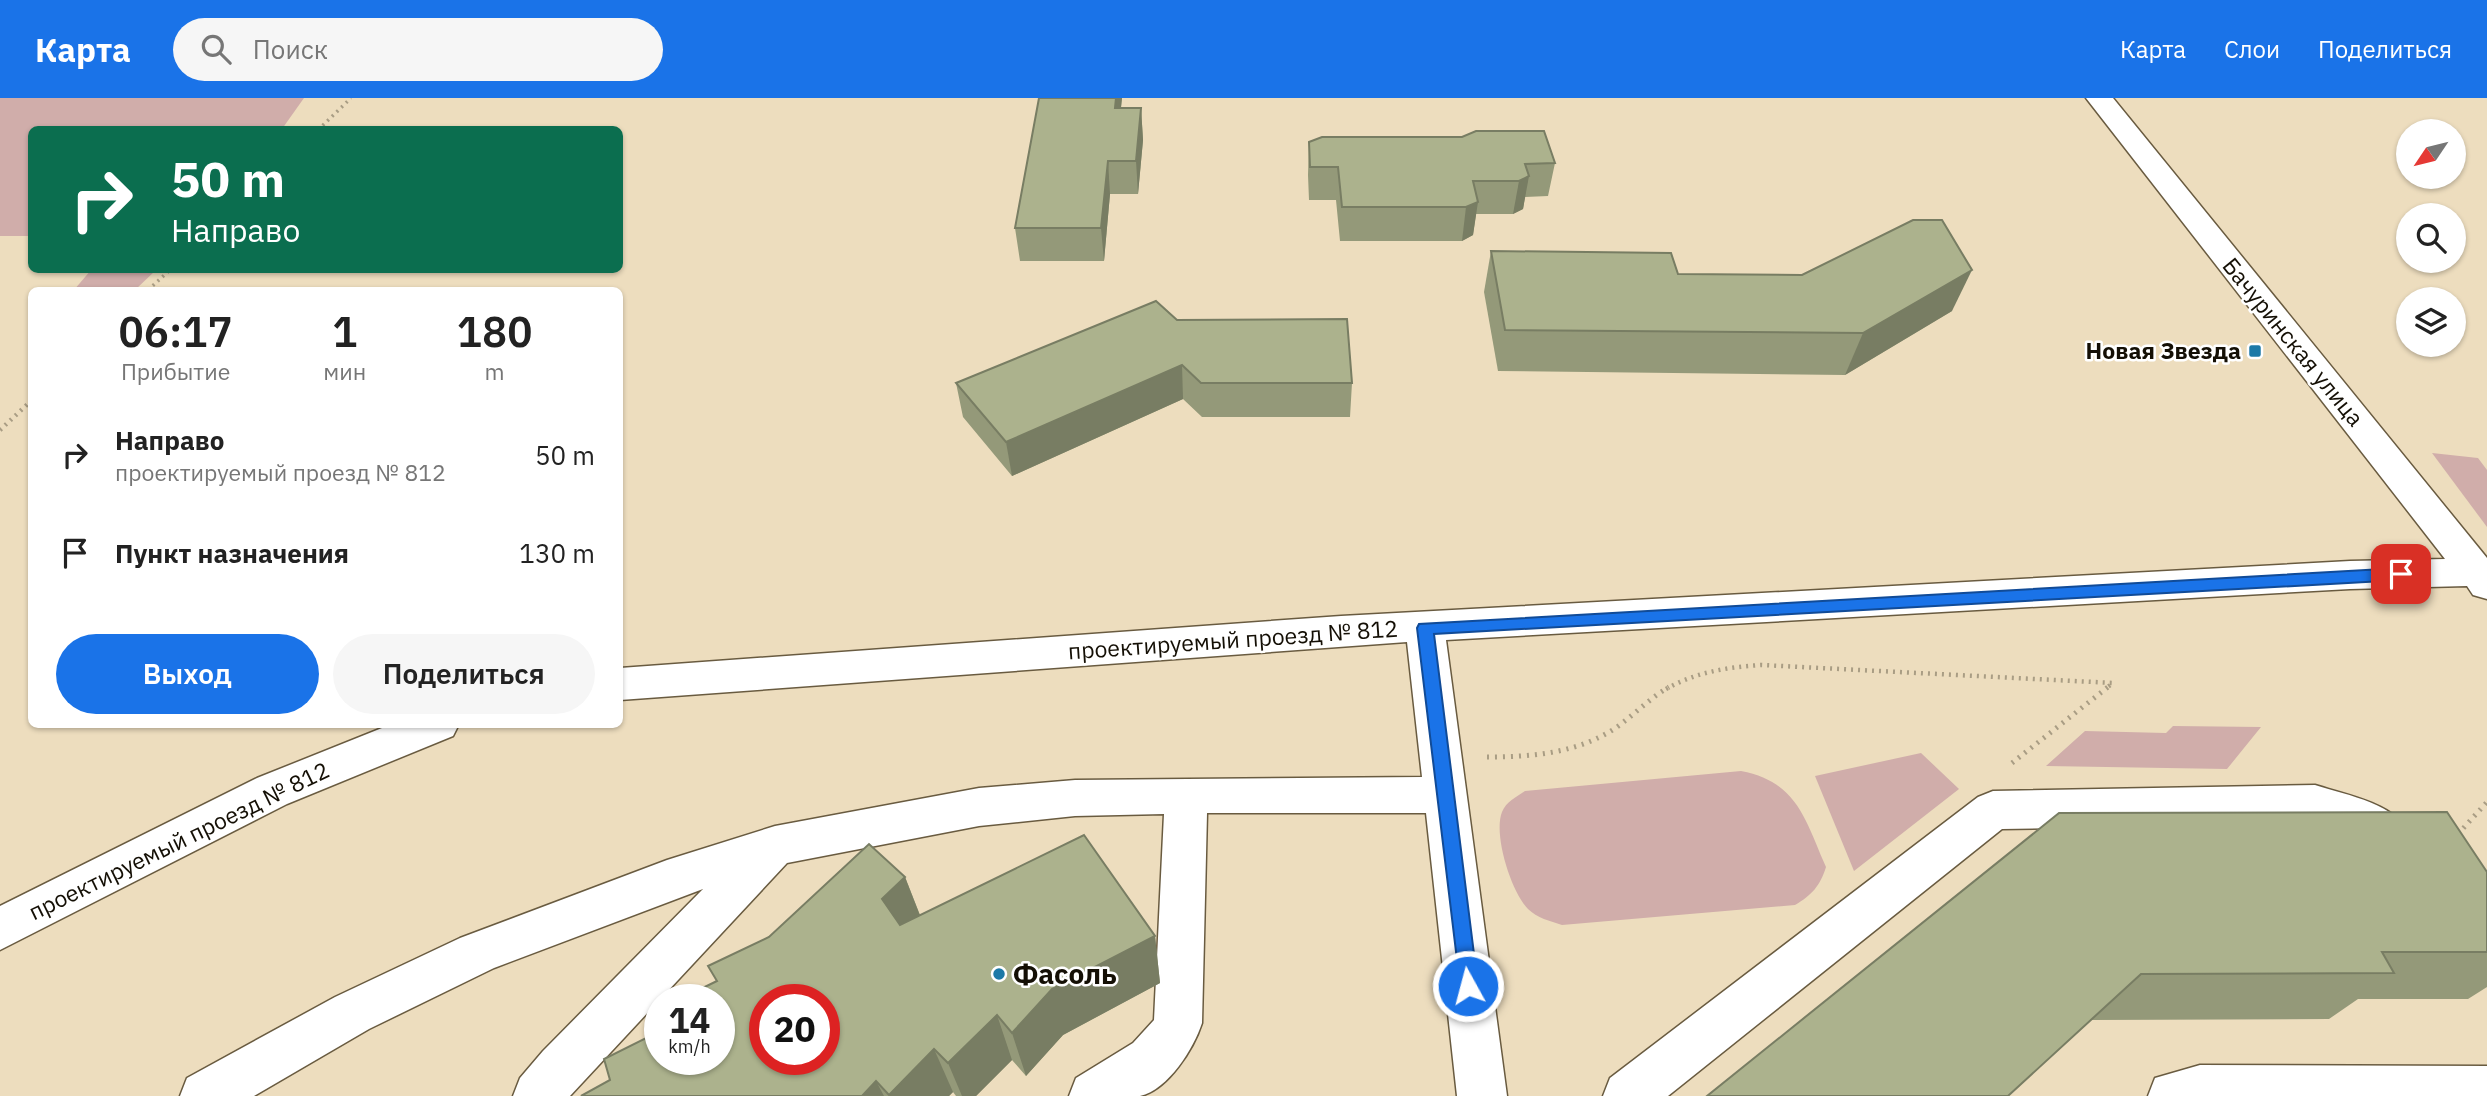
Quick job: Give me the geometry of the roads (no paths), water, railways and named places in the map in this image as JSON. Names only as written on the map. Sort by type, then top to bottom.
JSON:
[{"type":"street","name":"Бачуринская улица","points":[[2099,98],[2482,578]]},
{"type":"street","name":"проектируемый проезд № 812","points":[[623,684],[1341,631],[2337,576],[2482,578]]},
{"type":"street","points":[[1425,628],[1482,1096]]},
{"type":"street","name":"проектируемый проезд № 812","points":[[0,929],[272,791],[428,728]]},
{"type":"street","points":[[205,1096],[352,1013],[477,953],[667,880],[775,846],[979,807],[1075,798],[1186,795],[1443,776]]},
{"type":"street","points":[[1094,1096],[1163,1048],[1175,1030],[1180,1009],[1186,795]]},
{"type":"street","points":[[1628,1096],[1993,810],[2315,804],[2364,820],[2402,844],[2427,869]]},
{"type":"street","points":[[538,1096],[561,1068],[775,846]]},
{"type":"street","points":[[2173,1096],[2200,1090],[2487,1091]]},
{"type":"place","name":"Новая Звезда","points":[[2255,351]]},
{"type":"place","name":"Фасоль","points":[[999,974]]}]
